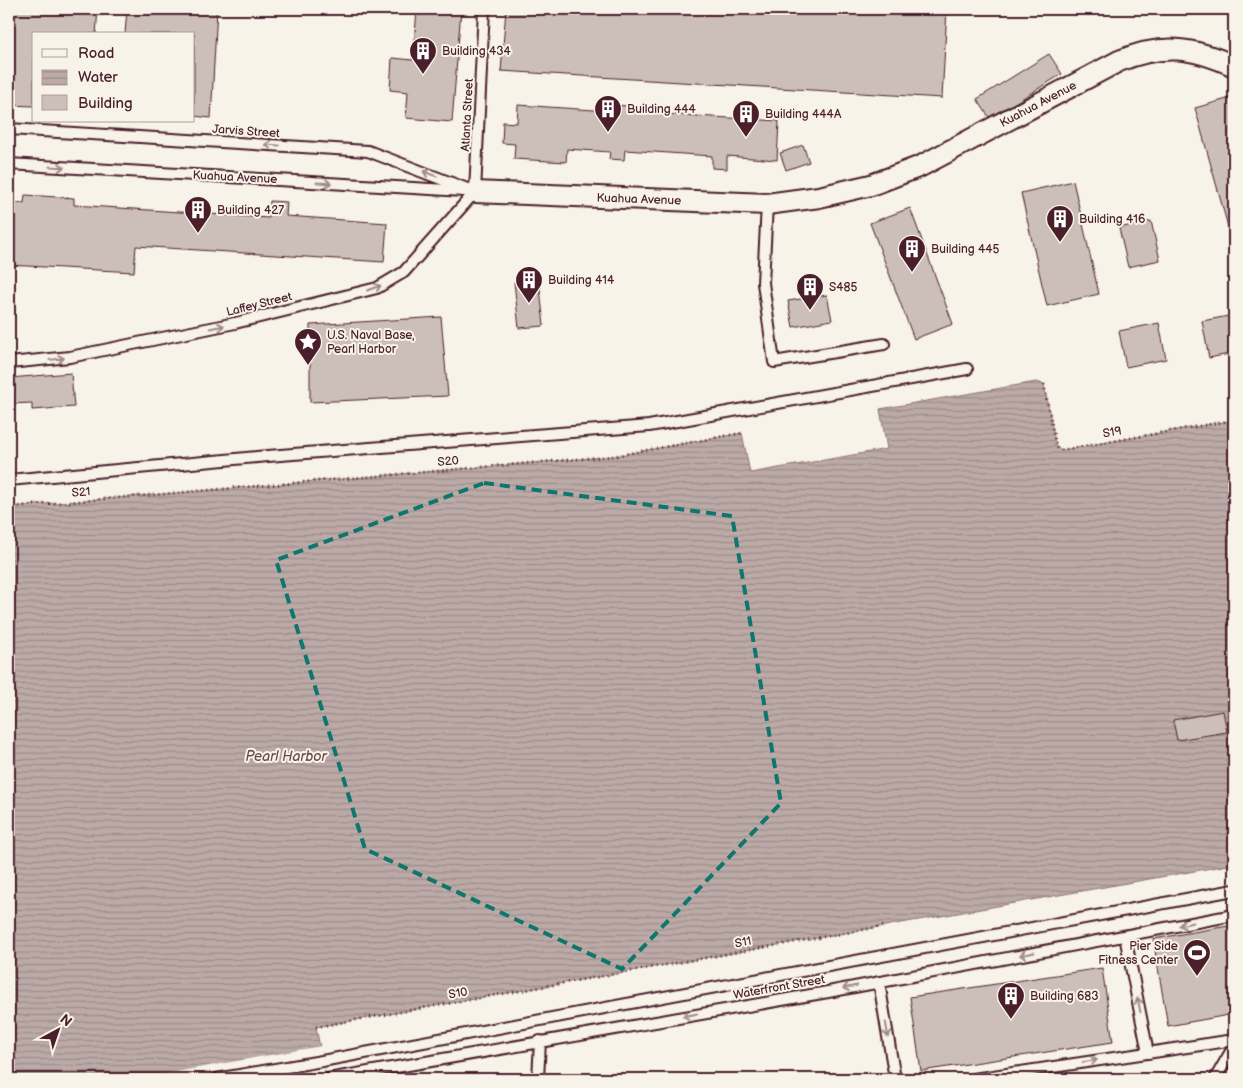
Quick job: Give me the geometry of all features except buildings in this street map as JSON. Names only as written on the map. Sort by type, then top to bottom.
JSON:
[{"type":"street","name":"Kuahua Avenue","points":[[475,192],[767,204],[819,197],[871,185],[921,166],[1134,55],[1167,49],[1184,50],[1200,52],[1234,66]]},
{"type":"lane","name":"Atlanta Street","points":[[475,192],[484,9]]},
{"type":"lane","name":"Jarvis Street","points":[[9,129],[368,151],[475,192]]},
{"type":"lane","name":"Kuahua Avenue","points":[[9,164],[475,192]]},
{"type":"lane","name":"Laffey Street","points":[[9,363],[70,357],[235,323],[377,288],[404,272],[475,192]]},
{"type":"lane","points":[[767,204],[763,283],[774,362],[884,344]]},
{"type":"lane","points":[[9,480],[268,456],[649,426],[967,368]]},
{"type":"lane","points":[[216,1079],[322,1061],[1234,890]]},
{"type":"lane","name":"Waterfront Street","points":[[328,1079],[880,982],[1234,916]]},
{"type":"lane","points":[[1125,936],[1148,1053]]},
{"type":"lane","points":[[880,982],[895,1079]]},
{"type":"lane","points":[[973,1079],[1234,1040]]},
{"type":"lane","points":[[538,1079],[540,1042]]},
{"type":"lane","points":[[1215,1079],[1232,1051]]},
{"type":"path","name":"S19","points":[[1044,384],[1056,447],[1062,450],[1234,420]]},
{"type":"path","name":"S20","points":[[154,494],[614,456],[742,433]]},
{"type":"path","name":"S21","points":[[9,507],[154,494]]},
{"type":"path","name":"S11","points":[[604,976],[885,926]]},
{"type":"path","name":"S10","points":[[316,1027],[604,976]]},
{"type":"highlighted area","points":[[484,483],[732,516],[781,803],[622,969],[365,849],[276,560]]},
{"type":"water","name":"Pearl Harbor","points":[[1036,382],[1044,384],[1056,447],[1062,450],[1234,420],[1234,864],[316,1027],[325,1073],[296,1079],[9,1079],[9,507],[614,456],[742,433],[750,473],[887,449],[880,409]]},
{"type":"pier","points":[[321,1046],[325,1073],[296,1079],[137,1079]]},
{"type":"place","name":"Building 434","points":[[423,75]]},
{"type":"place","name":"Building 444","points":[[608,133]]},
{"type":"place","name":"Building 444A","points":[[746,138]]},
{"type":"place","name":"Building 427","points":[[198,234]]},
{"type":"place","name":"Building 416","points":[[1060,243]]},
{"type":"place","name":"Building 445","points":[[912,273]]},
{"type":"place","name":"Building 414","points":[[529,304]]},
{"type":"place","name":"S485","points":[[810,311]]},
{"type":"place","name":"U.S. Naval Base, Pearl Harbor","points":[[308,366]]},
{"type":"place","name":"Pier Side Fitness Center","points":[[1197,977]]},
{"type":"place","name":"Building 683","points":[[1011,1020]]}]
